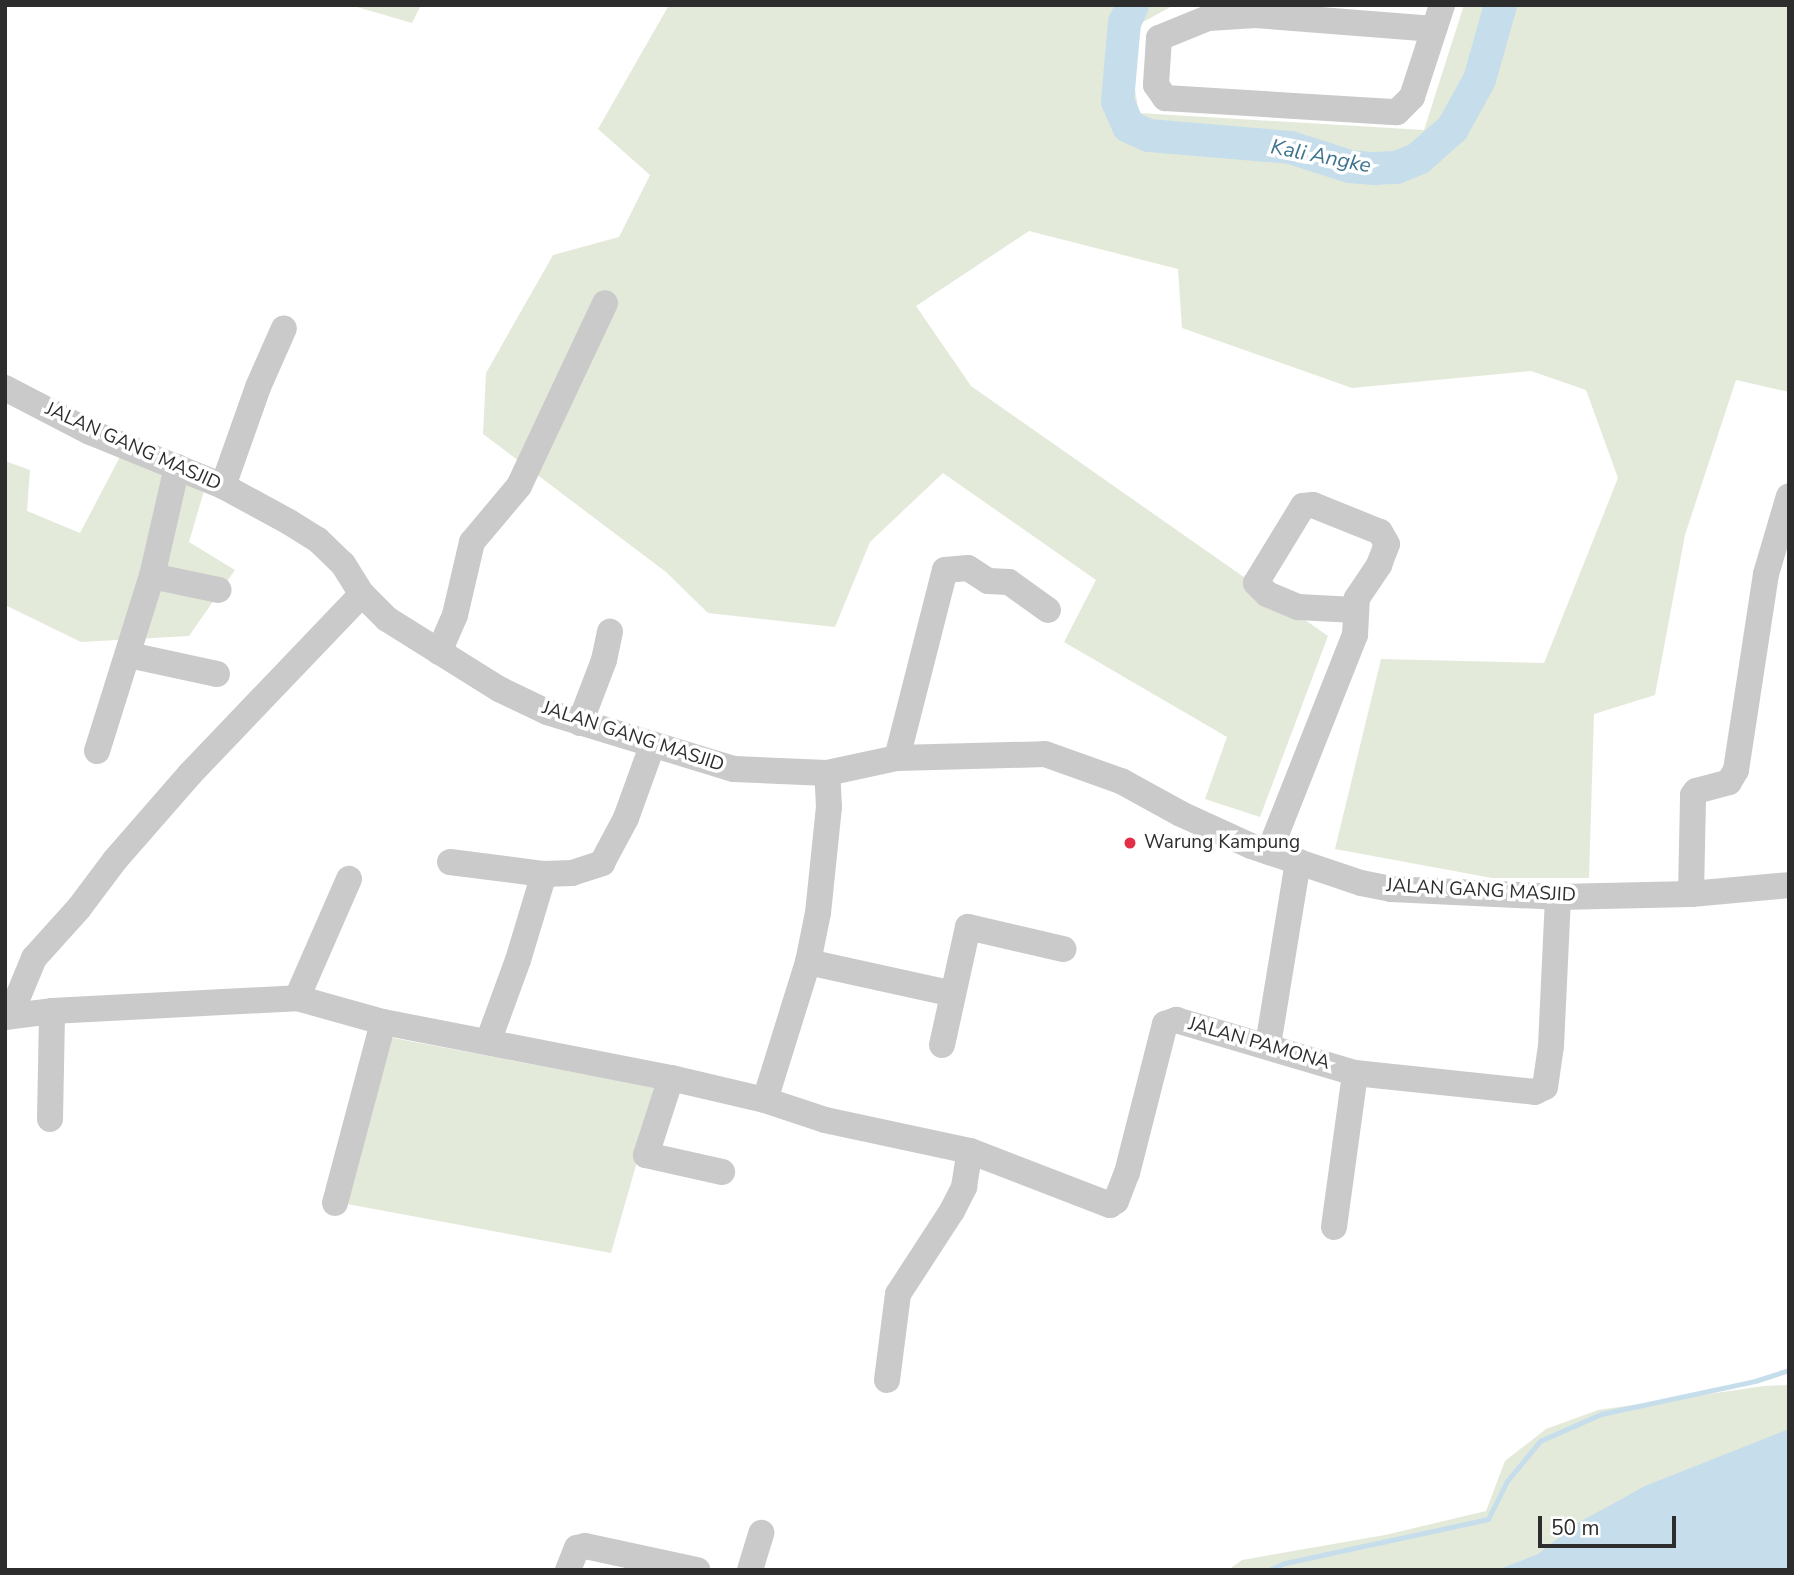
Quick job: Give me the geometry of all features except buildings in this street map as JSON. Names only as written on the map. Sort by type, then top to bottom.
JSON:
[{"type":"street","points":[[1256,10],[1438,17],[1412,97],[1396,112],[1165,98],[1156,85],[1159,38],[1208,18],[1256,10]]},
{"type":"street","points":[[439,652],[455,615],[472,542],[519,486],[605,303]]},
{"type":"street","points":[[223,486],[258,387],[284,328]]},
{"type":"street","name":"JALAN GANG MASJID","points":[[5,388],[90,432],[223,486],[318,541],[343,564],[362,594],[387,619],[499,689],[547,712],[652,747],[734,769],[827,773],[897,758],[1023,753],[1055,756],[1121,781],[1181,814],[1269,852],[1361,883],[1391,888],[1558,897],[1692,894],[1789,886]]},
{"type":"street","points":[[97,751],[152,576],[177,467]]},
{"type":"street","points":[[1692,894],[1693,795],[1696,791],[1729,782],[1736,770],[1754,572],[1789,496]]},
{"type":"street","points":[[1269,852],[1354,635],[1357,598],[1367,586],[1386,549],[1385,539],[1380,532],[1313,505],[1303,506],[1256,583],[1267,594],[1298,607],[1355,610]]},
{"type":"street","points":[[897,758],[945,570],[968,568],[988,581],[1009,582],[1048,610]]},
{"type":"street","points":[[152,576],[219,590]]},
{"type":"street","points":[[8,1016],[27,968],[115,860],[190,774],[362,594]]},
{"type":"street","points":[[580,723],[604,660],[610,632]]},
{"type":"street","points":[[129,655],[217,674]]},
{"type":"street","points":[[450,862],[544,874],[572,873],[602,863],[626,818],[652,747]]},
{"type":"street","points":[[765,1100],[808,962],[825,858],[830,807],[827,773]]},
{"type":"street","points":[[1268,1045],[1298,861]]},
{"type":"street","points":[[488,1042],[518,961],[544,874]]},
{"type":"street","points":[[297,998],[349,879]]},
{"type":"street","name":"JALAN PAMONA","points":[[8,1016],[52,1011],[297,998],[383,1022],[671,1078],[765,1100],[825,1120],[970,1151],[1110,1205],[1116,1201],[1127,1173],[1166,1024],[1175,1020],[1268,1045],[1355,1073],[1535,1092],[1545,1087],[1551,1046],[1558,897]]},
{"type":"street","points":[[942,1045],[968,927],[1063,949]]},
{"type":"street","points":[[808,962],[953,994]]},
{"type":"street","points":[[50,1119],[52,1011]]},
{"type":"street","points":[[335,1203],[383,1022]]},
{"type":"street","points":[[1334,1227],[1355,1073]]},
{"type":"street","points":[[671,1078],[646,1155],[722,1172]]},
{"type":"street","points":[[887,1380],[898,1294],[952,1211],[964,1187],[970,1151]]},
{"type":"street","points":[[750,1570],[761,1533]]},
{"type":"street","points":[[568,1570],[577,1548],[585,1546],[681,1567]]},
{"type":"green space","points":[[350,5],[421,5],[412,23]]},
{"type":"green space","points":[[669,5],[1174,5],[1125,32],[1139,113],[1424,130],[1464,5],[1789,5],[1789,392],[1736,380],[1685,535],[1655,695],[1594,714],[1589,878],[1492,878],[1335,849],[1381,659],[1544,663],[1618,478],[1586,390],[1531,371],[1352,388],[1182,328],[1178,269],[1029,231],[916,306],[971,386],[1328,636],[1260,817],[1205,799],[1227,737],[1064,642],[1096,580],[943,473],[870,542],[835,627],[708,613],[666,572],[483,434],[486,373],[553,255],[619,237],[650,175],[598,129]]},
{"type":"green space","points":[[123,451],[206,484],[189,542],[235,570],[189,636],[81,642],[5,605],[5,461],[30,470],[27,511],[80,533]]},
{"type":"green space","points":[[388,1037],[658,1088],[611,1253],[347,1204]]},
{"type":"green space","points":[[1789,1385],[1789,1570],[1228,1570],[1242,1560],[1385,1535],[1486,1511],[1505,1461],[1546,1429],[1598,1410],[1764,1386]]},
{"type":"water","points":[[1789,1429],[1789,1570],[1497,1570],[1538,1554],[1574,1525],[1645,1486]]},
{"type":"waterway","name":"Kali Angke","points":[[1132,5],[1124,22],[1117,101],[1128,126],[1148,135],[1290,147],[1349,166],[1374,168],[1396,167],[1418,158],[1452,128],[1479,79],[1500,5]]},
{"type":"waterway","points":[[1269,1570],[1285,1563],[1488,1519],[1507,1481],[1540,1441],[1601,1414],[1755,1381],[1789,1370]]},
{"type":"place","name":"Warung Kampung","points":[[1130,843]]}]
